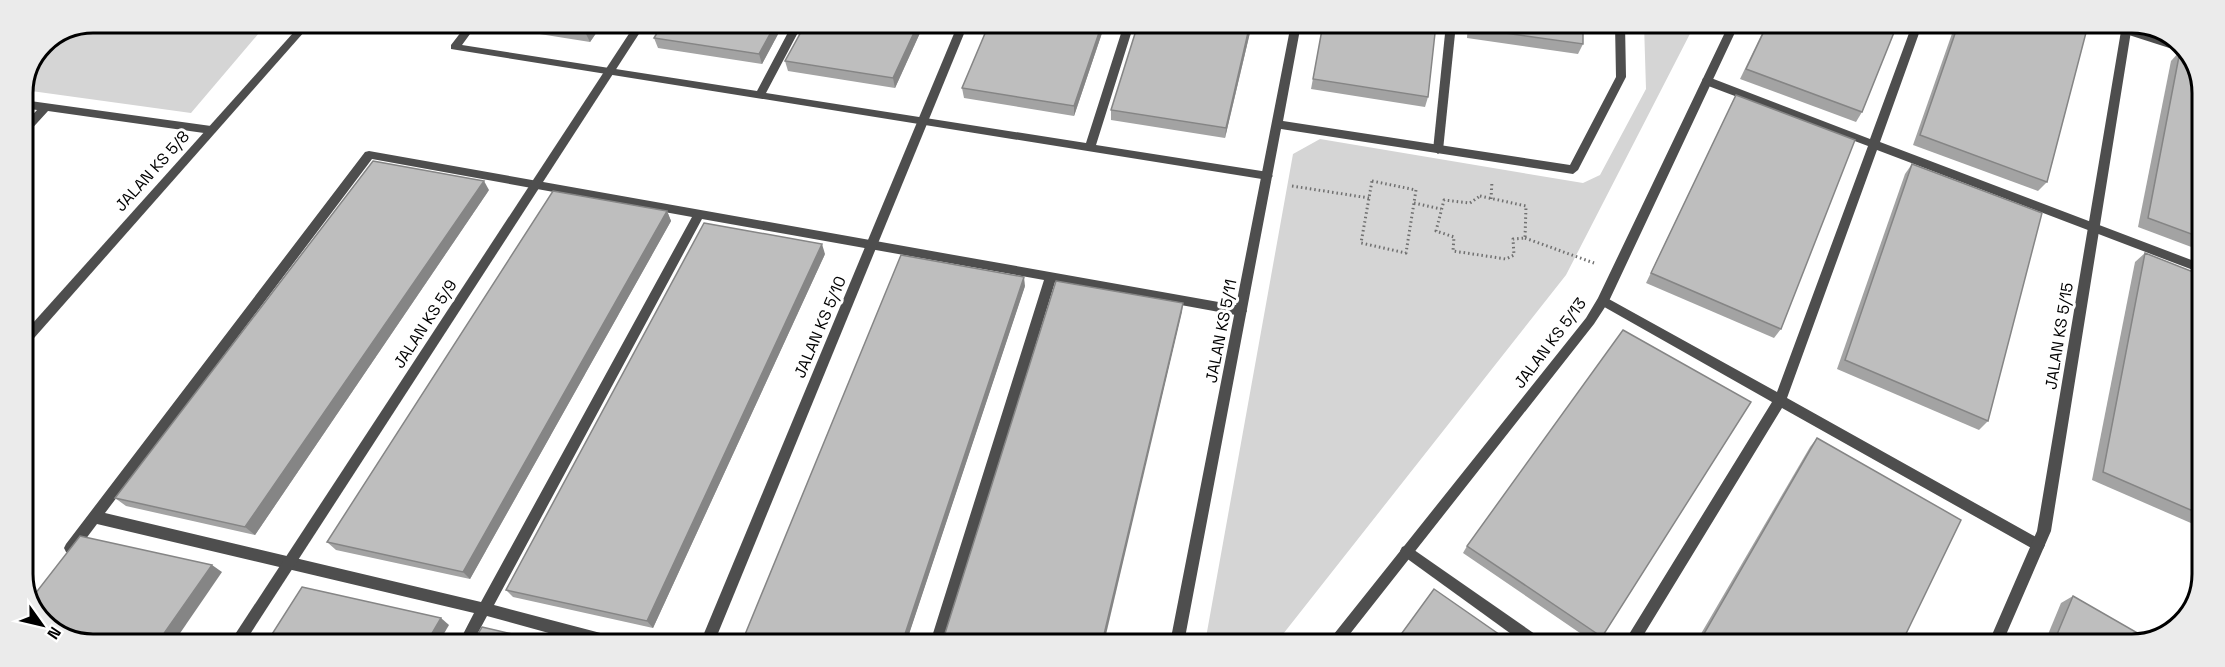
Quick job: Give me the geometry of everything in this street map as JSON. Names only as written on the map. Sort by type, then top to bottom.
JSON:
[{"type":"street","name":"JALAN KS 5/8","points":[[33,331],[299,33]]},
{"type":"street","points":[[465,33],[455,46],[1089,148],[1267,179]]},
{"type":"street","name":"JALAN KS 5/9","points":[[242,634],[634,33]]},
{"type":"street","points":[[760,96],[793,33]]},
{"type":"street","name":"JALAN KS 5/10","points":[[711,634],[959,33]]},
{"type":"street","points":[[1089,148],[1126,33]]},
{"type":"street","name":"JALAN KS 5/11","points":[[1179,634],[1294,33]]},
{"type":"street","points":[[1438,150],[1450,33]]},
{"type":"street","points":[[1276,124],[1573,170],[1621,77],[1620,33]]},
{"type":"street","name":"JALAN KS 5/13","points":[[1342,634],[1582,331],[1603,301],[1730,33]]},
{"type":"street","points":[[1636,634],[1780,399],[1914,33]]},
{"type":"street","name":"JALAN KS 5/15","points":[[1999,634],[2044,531],[2125,33]]},
{"type":"street","points":[[2143,34],[2164,42]]},
{"type":"street","points":[[1707,81],[2192,265]]},
{"type":"street","points":[[33,105],[211,130]]},
{"type":"street","points":[[33,120],[46,107]]},
{"type":"street","points":[[60,563],[369,155],[1241,311]]},
{"type":"street","points":[[470,634],[699,214]]},
{"type":"street","points":[[940,634],[1051,277]]},
{"type":"street","points":[[1603,301],[2038,545]]},
{"type":"street","points":[[95,517],[288,565],[484,609],[578,634]]},
{"type":"street","points":[[1407,551],[1523,634]]},
{"type":"path","points":[[1267,179],[1369,198]]},
{"type":"path","points":[[1372,181],[1416,190],[1414,203],[1406,253],[1361,243],[1372,181]]},
{"type":"path","points":[[1526,238],[1526,206],[1480,196],[1470,203],[1444,200],[1436,231],[1454,237],[1453,250],[1506,259],[1514,255],[1513,239],[1526,238],[1617,272]]},
{"type":"path","points":[[1414,203],[1441,209]]},
{"type":"shaded area","points":[[259,33],[191,113],[33,91],[34,81],[43,60],[51,51],[60,43],[81,34]]},
{"type":"shaded area","points":[[1644,33],[1690,33],[1566,275],[1283,634],[1207,634],[1293,154],[1320,139],[1583,183],[1600,175],[1646,89]]},
{"type":"building","points":[[657,33],[771,33],[759,54],[654,38]]},
{"type":"building","points":[[800,33],[914,33],[893,78],[785,61]]},
{"type":"building","points":[[985,33],[1099,33],[1074,106],[962,88]]},
{"type":"building","points":[[1135,33],[1248,33],[1226,128],[1111,110]]},
{"type":"building","points":[[1321,33],[1435,33],[1428,97],[1313,79]]},
{"type":"building","points":[[1505,33],[1583,33],[1583,44]]},
{"type":"building","points":[[1763,33],[1894,33],[1862,112],[1746,69]]},
{"type":"building","points":[[1955,33],[2086,33],[2047,182],[1920,135]]},
{"type":"building","points":[[2179,56],[2187,70],[2192,89],[2192,234],[2148,218]]},
{"type":"building","points":[[1736,95],[1855,140],[1781,329],[1651,273]]},
{"type":"building","points":[[373,161],[484,181],[245,527],[115,498]]},
{"type":"building","points":[[1912,164],[2042,213],[1988,421],[1845,360]]},
{"type":"building","points":[[553,191],[667,211],[463,572],[327,542]]},
{"type":"building","points":[[704,223],[822,244],[647,621],[506,590]]},
{"type":"building","points":[[2145,253],[2192,271],[2192,511],[2103,472]]},
{"type":"building","points":[[901,255],[1024,277],[905,634],[745,634]]},
{"type":"building","points":[[1056,281],[1183,303],[1104,634],[945,634]]},
{"type":"building","points":[[1623,330],[1751,402],[1604,634],[1598,634],[1467,546]]},
{"type":"building","points":[[1817,438],[1961,520],[1906,634],[1704,634]]},
{"type":"building","points":[[80,536],[212,565],[164,634],[78,632],[72,630],[72,595],[37,595],[36,592]]},
{"type":"building","points":[[302,587],[441,618],[432,634],[272,634]]},
{"type":"building","points":[[1434,589],[1499,634],[1401,634]]},
{"type":"building","points":[[2073,596],[2138,633],[2132,634],[2057,634]]},
{"type":"building","points":[[482,627],[513,634],[478,634]]}]
